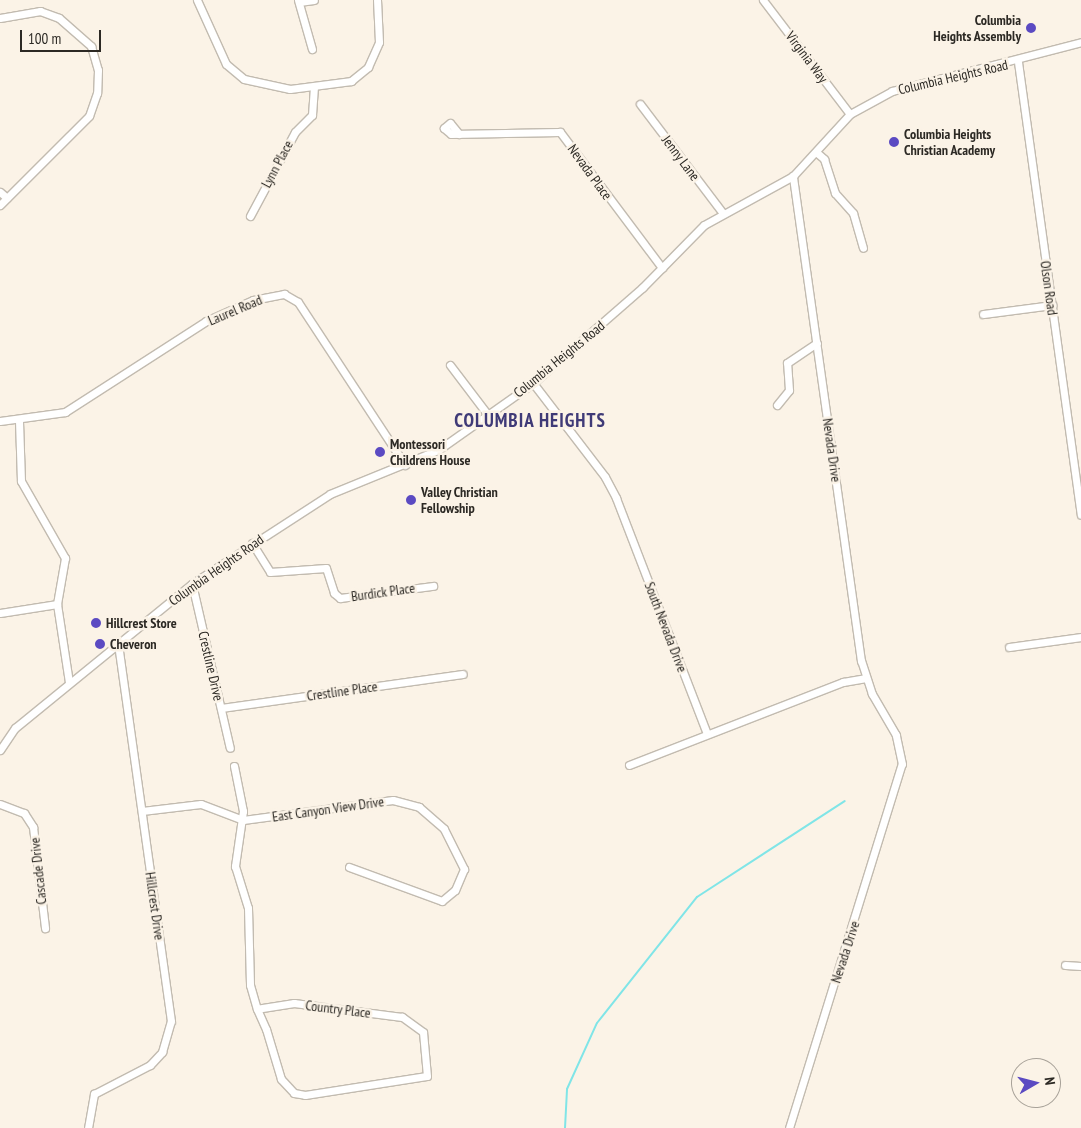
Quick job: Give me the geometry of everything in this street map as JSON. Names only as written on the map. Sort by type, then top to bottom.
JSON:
[{"type":"street","points":[[197,0],[226,64],[244,79],[314,88],[351,81],[368,67],[379,42],[377,0]]},
{"type":"street","points":[[312,50],[298,1],[314,0]]},
{"type":"street","name":"Virginia Way","points":[[766,1],[850,114]]},
{"type":"street","points":[[0,18],[40,11],[59,18],[91,46],[98,70],[97,94],[89,116],[0,205]]},
{"type":"street","name":"Columbia Heights Road","points":[[0,750],[15,728],[69,682],[192,584],[252,543],[330,494],[438,450],[533,382],[662,268],[722,212],[793,176],[850,114],[892,91],[1018,62],[1081,42]]},
{"type":"street","name":"Olson Road","points":[[1018,62],[1081,515]]},
{"type":"street","name":"Lynn Place","points":[[250,216],[295,132],[312,115],[314,88]]},
{"type":"street","name":"Jenny Lane","points":[[640,104],[722,212]]},
{"type":"street","name":"Nevada Place","points":[[459,134],[560,132],[662,268]]},
{"type":"street","points":[[816,152],[827,166],[835,193],[853,213],[863,248]]},
{"type":"street","name":"Nevada Drive","points":[[789,1128],[901,775],[900,749],[887,719],[865,678],[793,176]]},
{"type":"street","points":[[0,192],[7,198]]},
{"type":"street","name":"Laurel Road","points":[[0,421],[19,421],[65,412],[206,321],[253,300],[284,294],[298,302],[405,465]]},
{"type":"street","points":[[983,314],[1052,305]]},
{"type":"street","points":[[777,405],[789,390],[787,363],[817,343]]},
{"type":"street","points":[[450,365],[488,415]]},
{"type":"street","name":"South Nevada Drive","points":[[533,382],[616,498],[707,734]]},
{"type":"street","points":[[19,421],[21,482],[65,558],[58,604],[69,682]]},
{"type":"street","name":"Burdick Place","points":[[252,543],[270,572],[326,568],[334,593],[340,598],[433,586]]},
{"type":"street","name":"Crestline Drive","points":[[192,584],[230,748]]},
{"type":"street","points":[[0,612],[58,604]]},
{"type":"street","points":[[1009,647],[1081,637]]},
{"type":"street","name":"Hillcrest Drive","points":[[88,1128],[94,1094],[150,1065],[162,1052],[170,1028],[118,643]]},
{"type":"street","name":"Crestline Place","points":[[221,708],[463,674]]},
{"type":"street","points":[[629,765],[843,682],[865,678]]},
{"type":"street","points":[[234,766],[243,820],[235,866],[248,908],[250,985],[257,1008]]},
{"type":"street","name":"East Canyon View Drive","points":[[142,812],[201,804],[243,820],[393,800],[419,807],[444,829],[464,870],[455,890],[442,901],[349,867]]},
{"type":"street","name":"Cascade Drive","points":[[0,804],[24,813],[33,827],[45,928]]},
{"type":"street","points":[[1066,964],[1081,966]]},
{"type":"street","name":"Country Place","points":[[294,1003],[402,1017],[417,1024],[426,1044],[428,1069],[422,1079],[305,1095],[294,1093],[281,1079],[257,1008],[294,1003]]},
{"type":"waterway","points":[[565,1128],[567,1089],[597,1023],[697,897],[845,801]]},
{"type":"place","name":"Columbia Heights Assembly","points":[[1031,28]]},
{"type":"place","name":"Columbia Heights Christian Academy","points":[[894,142]]},
{"type":"place","name":"Montessori Childrens House","points":[[380,452]]},
{"type":"place","name":"Valley Christian Fellowship","points":[[411,500]]},
{"type":"place","name":"Hillcrest Store","points":[[96,623]]},
{"type":"place","name":"Cheveron","points":[[100,644]]},
{"type":"district","name":"COLUMBIA HEIGHTS","points":[[530,421]]}]
